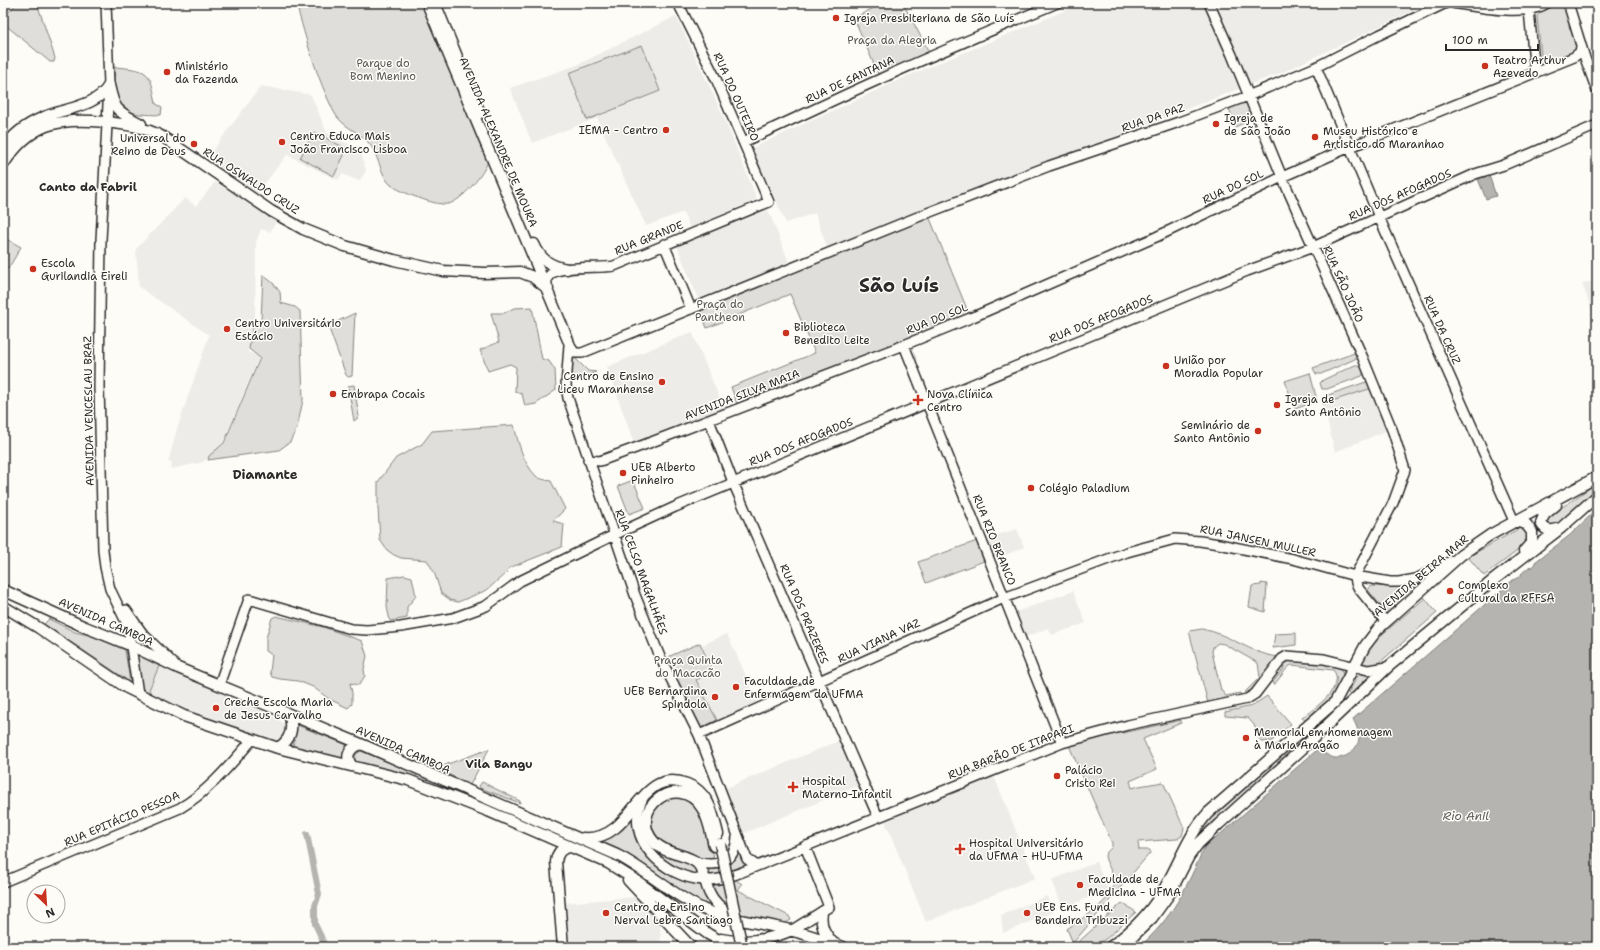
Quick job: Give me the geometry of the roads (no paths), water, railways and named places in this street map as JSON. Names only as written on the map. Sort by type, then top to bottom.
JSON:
[{"type":"main road","name":"AVENIDA ALEXANDRE DE MOURA","points":[[427,3],[548,289],[568,340]]},
{"type":"main road","name":"AVENIDA ALEXANDRE DE MOURA","points":[[435,3],[538,252],[548,263],[567,269]]},
{"type":"main road","points":[[109,85],[116,109],[155,133]]},
{"type":"main road","points":[[3,149],[11,138],[24,127],[44,117],[94,100],[103,94],[109,85]]},
{"type":"main road","name":"RUA OSWALDO CRUZ","points":[[3,165],[23,140],[30,134],[46,126],[75,120],[119,123],[142,128],[155,133],[271,210],[303,229],[346,246],[394,260],[443,271],[469,273],[520,272],[533,278],[548,289]]},
{"type":"main road","name":"AVENIDA BEIRA MAR","points":[[1110,947],[1140,921],[1155,904],[1168,883],[1184,848],[1202,818],[1332,706],[1342,692],[1365,646],[1385,621],[1461,555],[1487,536],[1587,484],[1597,477]]},
{"type":"main road","points":[[1561,528],[1546,530],[1542,525],[1542,517],[1546,512],[1587,484]]},
{"type":"main road","points":[[1122,947],[1141,931],[1162,906],[1178,880],[1189,856],[1203,839],[1302,749],[1388,667],[1484,588],[1561,528],[1597,496]]},
{"type":"main road","points":[[1484,588],[1495,575],[1529,547],[1532,542],[1533,535],[1530,528],[1524,523],[1514,521]]},
{"type":"main road","name":"AVENIDA CAMBOA","points":[[3,590],[84,627],[130,645],[178,668],[361,744],[629,861],[704,910],[734,919],[792,930]]},
{"type":"main road","points":[[3,606],[39,628],[127,688],[184,716],[278,748],[408,780],[488,811],[610,864],[637,881],[714,938],[731,947]]},
{"type":"main road","points":[[39,628],[36,620],[41,614],[46,614],[72,625],[84,627]]},
{"type":"main road","points":[[278,748],[286,742],[291,733],[292,722],[289,714]]},
{"type":"main road","points":[[352,766],[348,759],[349,752],[352,748],[361,744]]},
{"type":"main road","points":[[576,837],[592,838],[610,832],[617,826],[638,800],[650,789],[660,784],[676,782],[686,783],[698,790],[705,797],[710,806],[736,947]]},
{"type":"main road","points":[[734,919],[724,912],[709,894],[700,868],[695,862],[662,849],[650,836],[646,817],[650,807],[656,799],[666,794],[678,792],[689,795],[696,800],[703,809],[717,845],[742,947]]},
{"type":"main road","points":[[548,838],[552,847],[557,868]]},
{"type":"main road","points":[[556,947],[555,923],[557,858],[559,852],[570,847]]},
{"type":"main road","points":[[610,864],[633,885],[691,947]]},
{"type":"main road","points":[[557,879],[563,947]]},
{"type":"main road","points":[[826,909],[821,921],[822,928],[832,943]]},
{"type":"main road","points":[[764,940],[768,935],[766,925]]},
{"type":"main road","points":[[714,938],[745,942],[764,940],[792,930],[843,947]]},
{"type":"street","name":"AVENIDA VENCESLAU BRAZ","points":[[106,3],[109,85],[101,240],[99,386],[104,550],[107,578],[128,626],[138,694]]},
{"type":"street","name":"RUA DO OUTEIRO","points":[[678,3],[716,79],[769,202]]},
{"type":"street","name":"RUA DE SANTANA","points":[[743,142],[992,29],[1038,6],[1057,3]]},
{"type":"street","name":"RUA SÃO JOÃO","points":[[1209,3],[1282,177],[1363,358],[1393,432],[1405,470],[1393,502],[1355,576]]},
{"type":"street","name":"RUA DA PAZ","points":[[568,340],[574,352],[577,354],[582,353],[1049,166],[1179,122],[1248,96],[1316,68],[1379,35],[1446,3]]},
{"type":"street","points":[[1453,3],[1486,9],[1530,10],[1547,3]]},
{"type":"street","points":[[1568,3],[1584,58],[1597,91]]},
{"type":"street","points":[[1530,10],[1535,74]]},
{"type":"street","points":[[1574,57],[1580,52],[1581,47]]},
{"type":"street","name":"RUA DO SOL","points":[[904,345],[1032,292],[1156,237],[1282,177],[1350,147],[1535,74],[1574,57],[1584,58]]},
{"type":"street","name":"RUA DA CRUZ","points":[[1316,68],[1379,217],[1514,521]]},
{"type":"street","name":"AVENIDA VENCESLAU BRAZ","points":[[119,123],[111,132],[106,248],[104,386],[109,563],[115,586],[131,617],[143,634],[178,668]]},
{"type":"street","name":"RUA DOS AFOGADOS","points":[[219,685],[249,600],[352,629],[367,630],[401,627],[453,618],[486,606],[520,581],[614,535],[733,482],[927,404],[1247,271],[1313,247],[1475,174],[1504,165],[1597,125]]},
{"type":"street","name":"RUA GRANDE","points":[[548,289],[547,280],[549,275],[567,269],[609,267],[769,202]]},
{"type":"street","points":[[664,244],[691,309]]},
{"type":"street","name":"RUA CELSO MAGALHÃES","points":[[568,340],[569,357],[566,386],[568,398],[635,595],[660,657],[699,735],[746,859],[757,866]]},
{"type":"street","name":"RUA RIO BRANCO","points":[[904,345],[1062,743]]},
{"type":"street","name":"AVENIDA SILVA MAIA","points":[[588,460],[600,461],[904,345]]},
{"type":"street","name":"RUA DOS PRAZERES","points":[[709,420],[733,482],[878,817]]},
{"type":"street","name":"RUA JANSEN MULLER","points":[[1004,598],[1127,552],[1175,539],[1200,540],[1293,560],[1355,576],[1390,582],[1407,582],[1424,576],[1461,555]]},
{"type":"street","points":[[1355,576],[1359,589],[1385,621]]},
{"type":"street","name":"RUA VIANA VAZ","points":[[699,735],[1004,598]]},
{"type":"street","name":"RUA BARÃO DE ITAPARI","points":[[705,880],[732,875],[757,866],[1062,743],[1128,725],[1246,699],[1255,694],[1282,659],[1289,656],[1324,659],[1355,667]]},
{"type":"street","points":[[1355,667],[1371,670],[1388,667]]},
{"type":"street","name":"RUA EPITÁCIO PESSOA","points":[[3,882],[180,808],[209,788],[252,740]]},
{"type":"street","points":[[650,789],[642,801],[638,820],[640,835],[647,849],[658,861],[673,872],[688,877],[705,880]]},
{"type":"street","points":[[695,862],[714,865],[726,861],[735,849],[738,836]]},
{"type":"street","points":[[792,930],[826,909],[805,846]]},
{"type":"water","points":[[1489,175],[1496,196],[1486,199],[1478,179]]},
{"type":"water","name":"Rio Anil","points":[[1597,509],[1597,947],[1139,947],[1161,925],[1178,902],[1204,848],[1208,843],[1216,838],[1318,749],[1328,756],[1335,758],[1343,757],[1351,752],[1357,745],[1359,737],[1358,730],[1353,719],[1513,580],[1521,576],[1521,574],[1530,566],[1531,568],[1535,565],[1535,562],[1570,535]]},
{"type":"waterway","points":[[307,834],[319,894],[315,906],[315,924],[326,947]]},
{"type":"place","name":"Igreja Presbiteriana de São Luís","points":[[836,18]]},
{"type":"place","name":"Teatro Arthur Azevedo","points":[[1485,66]]},
{"type":"place","name":"Ministério da Fazenda","points":[[167,72]]},
{"type":"place","name":"Igreja de de São João","points":[[1216,124]]},
{"type":"place","name":"IEMA - Centro","points":[[666,130]]},
{"type":"place","name":"Museu Histórico e Artistico do Maranhao","points":[[1315,137]]},
{"type":"place","name":"Centro Educa Mais João Francisco Lisboa","points":[[282,142]]},
{"type":"place","name":"Universal do Reino de Deus","points":[[194,144]]},
{"type":"place","name":"Escola Gurilandia Eireli","points":[[33,269]]},
{"type":"place","name":"Centro Universitário Estácio","points":[[227,329]]},
{"type":"place","name":"Biblioteca Benedito Leite","points":[[786,333]]},
{"type":"place","name":"União por Moradia Popular","points":[[1166,366]]},
{"type":"place","name":"Centro de Ensino Liceu Maranhense","points":[[662,382]]},
{"type":"place","name":"Embrapa Cocais","points":[[333,394]]},
{"type":"place","name":"Nova Clínica Centro","points":[[918,400]]},
{"type":"place","name":"Igreja de Santo Antônio","points":[[1277,405]]},
{"type":"place","name":"Seminário de Santo Antônio","points":[[1258,431]]},
{"type":"place","name":"UEB Alberto Pinheiro","points":[[623,473]]},
{"type":"place","name":"Colégio Paladium","points":[[1031,488]]},
{"type":"place","name":"Complexo Cultural da RFFSA","points":[[1450,591]]},
{"type":"place","name":"Faculdade de Enfermagem da UFMA","points":[[736,687]]},
{"type":"place","name":"UEB Bernardina Spindola","points":[[715,697]]},
{"type":"place","name":"Creche Escola Maria de Jesus Carvalho","points":[[216,708]]},
{"type":"place","name":"Memorial em homenagem à Maria Aragão","points":[[1246,738]]},
{"type":"place","name":"Palácio Cristo Rei","points":[[1057,776]]},
{"type":"place","name":"Hospital Materno-Infantil","points":[[793,787]]},
{"type":"place","name":"Hospital Universitário da UFMA - HU-UFMA","points":[[960,849]]},
{"type":"place","name":"Faculdade de Medicina - UFMA","points":[[1080,885]]},
{"type":"place","name":"Centro de Ensino Nerval Lebre Santiago","points":[[606,913]]},
{"type":"place","name":"UEB Ens. Fund. Bandeira Tribuzzi","points":[[1027,913]]},
{"type":"district","name":"Canto da Fabril","points":[[88,187]]},
{"type":"district","name":"São Luís","points":[[899,285]]},
{"type":"district","name":"Diamante","points":[[265,474]]},
{"type":"district","name":"Vila Bangu","points":[[499,764]]},
{"type":"park label","name":"Praça da Alegria","points":[[892,40]]},
{"type":"park label","name":"Parque do Bom Menino","points":[[383,69]]},
{"type":"park label","name":"Praça do Pantheon","points":[[720,310]]},
{"type":"park label","name":"Praça Quinta do Macacão","points":[[688,666]]}]
